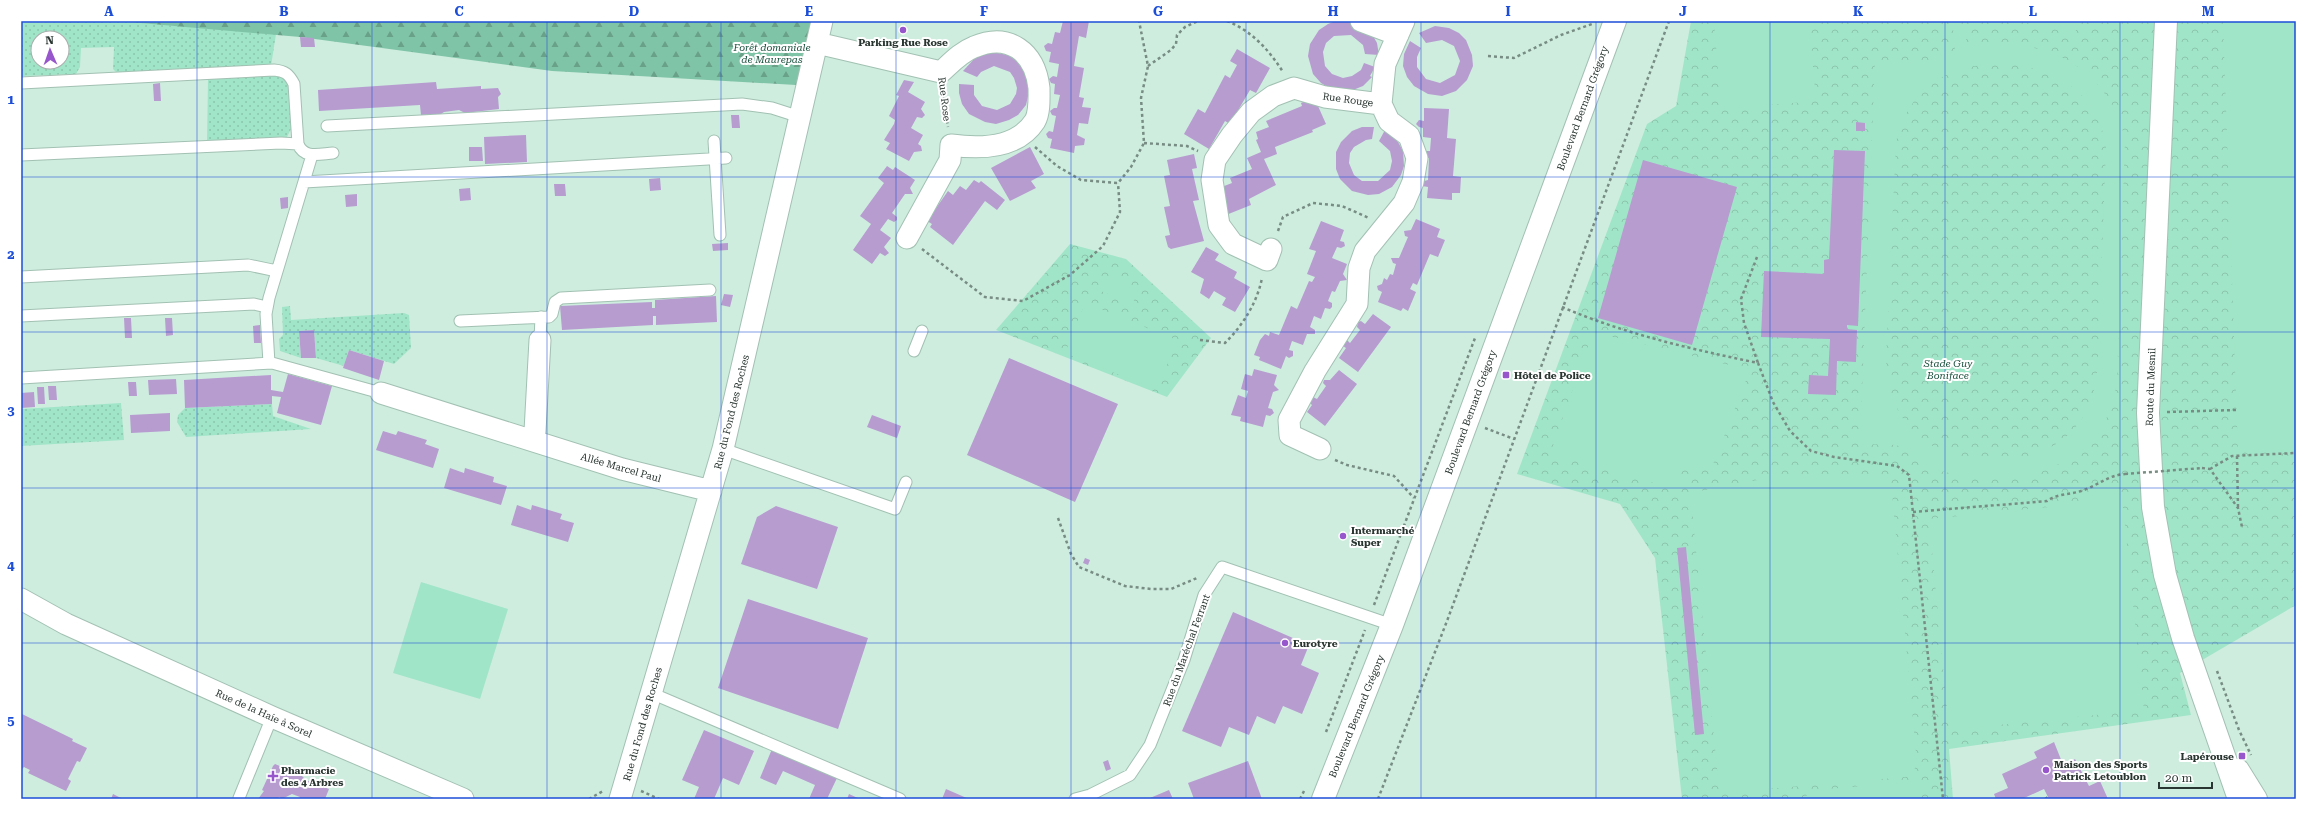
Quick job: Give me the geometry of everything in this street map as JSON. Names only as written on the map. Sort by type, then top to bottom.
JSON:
[{"type":"street","name":"Rue du Fond des Roches","points":[[620,799],[723,449],[822,21]]},
{"type":"street","points":[[1361,21],[1401,28],[1385,64],[1381,104]]},
{"type":"street","name":"Route du Mesnil","points":[[2166,21],[2148,413],[2153,507],[2159,548],[2183,638],[2239,799]]},
{"type":"street","name":"Boulevard Bernard Grégory","points":[[1314,794],[1392,624],[1605,22]]},
{"type":"street","name":"Rue Rose","points":[[941,72],[958,56],[975,46],[995,42],[1011,44],[1023,50],[1034,65],[1040,99],[1035,120],[1020,135],[999,145],[984,147],[951,145]]},
{"type":"street","points":[[817,43],[941,72]]},
{"type":"street","points":[[1269,255],[1232,244],[1219,225],[1212,180],[1215,160],[1232,135],[1251,112],[1274,96],[1294,88]]},
{"type":"street","name":"Rue Rouge","points":[[1294,88],[1324,97],[1381,104],[1389,121],[1409,136],[1417,158],[1413,182],[1404,203],[1365,251],[1359,268],[1357,304],[1315,371],[1290,420],[1290,435],[1326,454]]},
{"type":"street","points":[[907,238],[950,160],[951,145]]},
{"type":"street","points":[[532,440],[535,431],[540,340]]},
{"type":"street","name":"Allée Marcel Paul","points":[[381,393],[622,469],[711,491]]},
{"type":"street","name":"Rue de la Haie à Sorel","points":[[21,599],[66,624],[272,717],[463,799]]},
{"type":"street","name":"Rue de la Haie à Sorel","points":[[21,609],[66,624]]},
{"type":"street","name":"Route du Mesnil","points":[[2221,744],[2256,799]]},
{"type":"lane","points":[[21,83],[274,70],[283,71],[290,76],[294,84],[298,144],[300,150],[308,155],[333,154]]},
{"type":"lane","points":[[327,126],[742,104],[772,108],[800,117]]},
{"type":"lane","points":[[714,141],[720,158],[720,235]]},
{"type":"lane","points":[[21,155],[281,143],[298,144]]},
{"type":"lane","points":[[269,363],[267,307],[312,155]]},
{"type":"lane","points":[[304,182],[720,158]]},
{"type":"lane","points":[[21,276],[248,265],[277,271]]},
{"type":"lane","points":[[460,321],[549,317],[552,314],[555,302],[561,298],[710,290]]},
{"type":"lane","points":[[21,316],[254,304],[267,307]]},
{"type":"lane","points":[[540,340],[541,317]]},
{"type":"lane","points":[[914,351],[922,331]]},
{"type":"lane","points":[[21,378],[269,363],[381,393]]},
{"type":"lane","points":[[723,449],[896,509],[906,482]]},
{"type":"lane","points":[[1222,568],[1392,624]]},
{"type":"lane","name":"Rue du Maréchal Ferrant","points":[[1075,799],[1091,797],[1130,775],[1150,745],[1184,660],[1204,595],[1222,568]]},
{"type":"lane","points":[[651,693],[900,799]]},
{"type":"lane","points":[[239,798],[272,717]]},
{"type":"path","points":[[907,238],[985,297],[1023,301],[1070,275],[1103,246],[1120,212],[1118,183],[1131,167],[1144,143],[1141,98],[1148,66],[1139,21]]},
{"type":"path","points":[[1148,66],[1171,50],[1176,44],[1177,35],[1185,27],[1198,21]]},
{"type":"path","points":[[1227,21],[1243,28],[1271,53],[1294,88]]},
{"type":"path","points":[[1378,799],[1447,621],[1669,21]]},
{"type":"path","points":[[1590,31],[1605,22]]},
{"type":"path","points":[[1488,56],[1514,58],[1561,35],[1605,22]]},
{"type":"path","name":"Rue Rose","points":[[941,72],[951,145]]},
{"type":"path","points":[[1020,135],[1057,166],[1081,180],[1118,183]]},
{"type":"path","points":[[1144,143],[1187,146],[1215,160]]},
{"type":"path","points":[[1200,340],[1225,343],[1239,329],[1255,300],[1283,217],[1313,203],[1342,206],[1386,226]]},
{"type":"path","points":[[1757,257],[1741,299],[1744,323],[1773,402],[1790,431],[1811,451],[1834,458],[1897,466],[1909,474],[1943,799]]},
{"type":"path","points":[[1562,307],[1623,331],[1713,354],[1758,363]]},
{"type":"path","points":[[1324,739],[1476,335]]},
{"type":"path","points":[[2148,413],[2236,410]]},
{"type":"path","points":[[1326,454],[1347,465],[1394,476],[1414,498]]},
{"type":"path","points":[[1913,512],[2047,501],[2053,497],[2084,490],[2116,474],[2202,468],[2210,469],[2232,456],[2296,454]]},
{"type":"path","points":[[2237,456],[2238,508],[2242,527]]},
{"type":"path","points":[[2210,469],[2238,508]]},
{"type":"path","points":[[1058,518],[1071,554],[1080,567],[1125,586],[1171,589],[1222,568]]},
{"type":"path","points":[[2216,669],[2239,730],[2252,758]]},
{"type":"path","points":[[1300,799],[1314,794]]},
{"type":"green space","points":[[118,21],[276,34],[271,66],[118,74],[113,69],[114,47],[81,48],[80,67],[76,74],[21,76],[21,23]]},
{"type":"green space","name":"Forêt domaniale de Maurepas","points":[[118,21],[815,21],[796,85],[552,71],[300,37]]},
{"type":"green space","name":"Stade Guy Boniface","points":[[1691,21],[2296,21],[2296,605],[2180,673],[2191,715],[1949,749],[1953,799],[1682,799],[1655,558],[1620,504],[1517,474],[1647,124],[1676,106]]},
{"type":"green space","points":[[1714,21],[1809,21],[1816,101],[1721,109]]},
{"type":"green space","points":[[2019,21],[2078,21],[2075,34]]},
{"type":"green space","points":[[2223,21],[2296,21],[2296,450],[2238,452]]},
{"type":"green space","points":[[1965,27],[1967,47],[1994,44],[2020,45],[2044,50],[2066,60],[2085,73],[2102,90],[2115,112],[2125,138],[2117,383],[2110,408],[2101,427],[2074,454],[2056,465],[2038,473],[2018,478],[1976,478],[1956,475],[1930,467],[1899,446],[1860,444],[1875,61],[1924,63],[1955,50],[1953,28]],"holes":[[[1995,63],[2035,69],[2052,75],[2068,84],[2082,96],[2093,110],[2101,127],[2106,148],[2098,363],[2096,382],[2091,401],[2082,419],[2069,434],[2054,445],[2037,453],[2017,458],[1976,460],[1956,456],[1938,449],[1922,439],[1913,431],[1899,413],[1888,381],[1886,358],[1896,142],[1909,108],[1919,95],[1931,84],[1944,76],[1977,65]]]},
{"type":"green space","points":[[280,74],[290,83],[293,125],[287,137],[207,141],[208,78]]},
{"type":"green space","points":[[1070,244],[1126,259],[1211,338],[1167,397],[996,330]]},
{"type":"green space","points":[[1103,275],[1138,291],[1132,305],[1097,289]]},
{"type":"green space","points":[[1085,303],[1177,340],[1157,390],[1065,353]]},
{"type":"green space","points":[[290,306],[291,320],[404,313],[409,315],[411,348],[394,364],[349,350],[344,366],[316,358],[314,330],[299,331],[301,358],[280,351],[279,339],[283,335],[282,307]]},
{"type":"green space","points":[[1593,332],[1750,370],[1712,467],[1680,468],[1683,489],[1676,489],[1550,454]]},
{"type":"green space","points":[[121,403],[124,440],[21,446],[21,409]]},
{"type":"green space","points":[[272,404],[273,416],[311,429],[186,437],[177,422],[178,415],[185,408]]},
{"type":"green space","points":[[1808,475],[1886,475],[1891,482],[1917,764],[1913,772],[1905,777],[1730,792],[1723,788],[1718,779],[1691,498],[1700,491],[1768,478]]},
{"type":"green space","points":[[2106,485],[2115,489],[2122,497],[2144,710],[1949,730],[1929,519],[2088,503],[2095,492]]},
{"type":"green space","points":[[421,582],[508,609],[480,699],[393,673]]},
{"type":"green space","points":[[1919,781],[1921,799],[1807,799],[1806,791]]},
{"type":"building","points":[[1063,21],[1089,21],[1086,38],[1079,36],[1074,66],[1084,68],[1079,97],[1084,98],[1082,107],[1091,108],[1088,124],[1079,123],[1077,135],[1085,139],[1084,145],[1075,146],[1074,153],[1050,148],[1052,139],[1048,138],[1046,134],[1049,131],[1053,132],[1056,116],[1052,115],[1050,111],[1057,108],[1060,95],[1054,94],[1055,84],[1051,83],[1049,79],[1053,76],[1057,77],[1059,64],[1049,62],[1051,52],[1046,51],[1044,46],[1048,43],[1052,44],[1055,32],[1060,33]]},
{"type":"building","points":[[1336,21],[1352,21],[1372,34],[1377,43],[1379,55],[1365,54],[1363,45],[1351,35],[1334,36],[1326,43],[1323,52],[1325,66],[1332,74],[1343,78],[1352,76],[1361,70],[1364,63],[1375,67],[1370,76],[1372,77],[1363,86],[1353,90],[1331,89],[1321,83],[1313,74],[1308,56],[1310,44],[1319,30],[1328,24]]},
{"type":"building","points":[[1435,26],[1449,28],[1459,33],[1466,40],[1472,55],[1473,66],[1467,80],[1456,91],[1442,96],[1428,94],[1414,86],[1407,77],[1403,66],[1404,54],[1410,41],[1421,48],[1417,57],[1417,67],[1426,79],[1440,83],[1455,75],[1460,61],[1454,46],[1442,40],[1426,43],[1419,33]]},
{"type":"building","points":[[300,37],[314,38],[315,47],[301,47]]},
{"type":"building","points":[[1237,49],[1270,68],[1256,93],[1250,90],[1230,124],[1225,121],[1209,149],[1184,134],[1198,109],[1205,113],[1225,75],[1230,78],[1237,65],[1230,61]]},
{"type":"building","points":[[992,52],[1008,55],[1017,61],[1026,72],[1029,92],[1026,105],[1018,115],[1009,120],[996,124],[985,122],[969,114],[962,104],[959,93],[959,84],[974,85],[974,95],[982,106],[997,110],[1010,104],[1016,94],[1017,88],[1014,78],[1010,72],[994,66],[981,72],[977,77],[963,71],[975,58]]},
{"type":"building","points":[[904,80],[914,82],[908,92],[925,102],[921,109],[925,115],[922,118],[917,117],[911,128],[923,135],[918,144],[921,146],[922,151],[914,152],[909,161],[886,149],[890,143],[884,140],[894,124],[895,120],[889,116],[899,96],[896,95]]},
{"type":"building","points":[[436,82],[437,89],[481,86],[481,89],[498,88],[501,94],[498,97],[499,109],[465,113],[459,110],[444,112],[441,114],[421,115],[420,105],[319,111],[318,90]]},
{"type":"building","points":[[160,83],[161,101],[154,101],[153,84]]},
{"type":"building","points":[[1314,97],[1326,124],[1312,130],[1313,132],[1275,147],[1277,154],[1264,159],[1276,185],[1249,199],[1251,205],[1226,215],[1219,188],[1232,183],[1230,178],[1252,169],[1247,158],[1261,152],[1256,140],[1258,139],[1256,132],[1269,127],[1266,121],[1302,106],[1301,103]]},
{"type":"building","points":[[1424,108],[1449,109],[1447,138],[1456,139],[1453,176],[1461,177],[1460,193],[1452,193],[1452,200],[1427,198],[1428,187],[1422,186],[1424,181],[1428,180],[1429,158],[1426,158],[1423,154],[1426,151],[1430,151],[1431,138],[1423,137],[1423,128],[1416,124],[1419,120],[1424,121]]},
{"type":"building","points":[[731,115],[739,115],[740,128],[732,128]]},
{"type":"building","points":[[1856,122],[1865,123],[1865,131],[1856,131]]},
{"type":"building","points":[[1362,127],[1374,127],[1372,139],[1366,140],[1354,147],[1350,153],[1349,163],[1354,175],[1362,181],[1378,181],[1390,170],[1392,161],[1390,151],[1379,141],[1385,130],[1398,142],[1403,151],[1404,166],[1401,175],[1392,187],[1379,194],[1368,195],[1352,191],[1340,179],[1336,169],[1336,152],[1341,142],[1352,131]]},
{"type":"building","points":[[526,135],[527,162],[485,164],[484,137]]},
{"type":"building","points":[[469,147],[482,147],[483,161],[469,161]]},
{"type":"building","points":[[1030,147],[1044,174],[1031,181],[1036,188],[1010,201],[991,168]]},
{"type":"building","points":[[1834,150],[1865,151],[1858,326],[1847,325],[1847,329],[1857,330],[1856,362],[1837,361],[1836,395],[1808,394],[1809,375],[1828,376],[1830,339],[1761,337],[1764,271],[1824,274],[1824,260],[1829,259]]},
{"type":"building","points":[[1194,154],[1197,168],[1192,169],[1199,200],[1193,201],[1204,241],[1171,249],[1168,247],[1165,236],[1170,235],[1164,207],[1170,206],[1164,176],[1170,175],[1167,160]]},
{"type":"building","points":[[1643,160],[1737,187],[1692,345],[1598,318]]},
{"type":"building","points":[[887,166],[893,170],[895,167],[915,180],[910,188],[913,194],[905,194],[892,213],[897,217],[897,220],[894,222],[888,219],[880,230],[891,238],[884,247],[889,253],[885,256],[880,253],[872,264],[853,250],[871,224],[860,216],[884,183],[878,178]]},
{"type":"building","points":[[660,178],[661,190],[650,191],[649,179]]},
{"type":"building","points":[[974,180],[979,183],[981,181],[1005,200],[997,210],[985,201],[953,245],[930,227],[932,224],[927,221],[948,191],[953,195],[960,186],[966,190]]},
{"type":"building","points":[[554,184],[565,184],[566,196],[555,196]]},
{"type":"building","points":[[470,188],[471,200],[460,201],[459,189]]},
{"type":"building","points":[[357,194],[357,206],[346,207],[345,195]]},
{"type":"building","points":[[288,197],[288,208],[281,209],[280,198]]},
{"type":"building","points":[[1416,219],[1440,229],[1437,237],[1445,240],[1438,257],[1430,254],[1417,285],[1413,283],[1410,289],[1416,292],[1408,311],[1403,308],[1401,311],[1378,302],[1382,292],[1378,290],[1377,286],[1382,284],[1384,278],[1387,280],[1390,274],[1393,275],[1396,264],[1393,263],[1391,258],[1399,258],[1408,237],[1405,236],[1404,231],[1411,230]]},
{"type":"building","points":[[1321,221],[1344,230],[1340,241],[1344,242],[1345,246],[1341,248],[1337,247],[1332,258],[1347,264],[1343,274],[1347,280],[1340,281],[1335,292],[1332,291],[1328,301],[1332,303],[1332,307],[1330,309],[1325,308],[1321,319],[1314,316],[1310,327],[1315,330],[1315,334],[1307,334],[1303,345],[1292,341],[1289,350],[1293,351],[1293,356],[1289,358],[1286,356],[1281,369],[1259,360],[1260,357],[1254,355],[1260,340],[1265,334],[1269,336],[1270,332],[1279,335],[1291,306],[1297,309],[1309,281],[1312,282],[1315,277],[1307,274],[1316,251],[1309,249]]},
{"type":"building","points":[[728,243],[728,250],[713,251],[712,244]]},
{"type":"building","points":[[1206,247],[1219,254],[1215,260],[1237,272],[1234,278],[1250,287],[1235,312],[1222,305],[1226,298],[1214,291],[1209,299],[1200,293],[1204,279],[1191,272]]},
{"type":"building","points":[[724,294],[733,295],[730,307],[721,305]]},
{"type":"building","points":[[716,296],[717,322],[656,325],[656,316],[653,316],[653,325],[562,330],[560,306],[652,302],[652,308],[655,308],[655,300]]},
{"type":"building","points":[[1373,314],[1391,327],[1358,372],[1339,358],[1346,348],[1343,346],[1347,340],[1350,343],[1360,330],[1357,327],[1358,322],[1361,321],[1365,324]]},
{"type":"building","points":[[124,318],[131,318],[132,338],[125,338]]},
{"type":"building","points":[[165,318],[172,318],[173,335],[166,336]]},
{"type":"building","points":[[260,325],[261,343],[254,343],[253,326]]},
{"type":"building","points":[[314,330],[316,358],[301,358],[299,331]]},
{"type":"building","points":[[349,350],[384,361],[379,380],[343,368]]},
{"type":"building","points":[[1009,358],[1118,404],[1075,502],[967,455]]},
{"type":"building","points":[[1254,369],[1277,375],[1274,385],[1279,390],[1273,392],[1268,408],[1272,409],[1274,413],[1270,416],[1266,415],[1263,427],[1240,421],[1241,417],[1231,415],[1238,395],[1246,398],[1248,391],[1241,389],[1245,374],[1252,376]]},
{"type":"building","points":[[1339,370],[1357,384],[1325,426],[1307,412],[1312,405],[1309,402],[1313,397],[1317,399],[1326,386],[1323,383],[1324,380],[1330,380]]},
{"type":"building","points":[[288,374],[332,386],[321,425],[277,413],[281,397],[272,396],[272,404],[185,408],[184,380],[271,375],[271,390],[283,392]]},
{"type":"building","points":[[176,379],[177,394],[149,395],[148,380]]},
{"type":"building","points":[[128,382],[136,382],[137,396],[129,396]]},
{"type":"building","points":[[48,386],[56,386],[57,400],[49,400]]},
{"type":"building","points":[[37,387],[44,387],[45,404],[38,404]]},
{"type":"building","points":[[34,392],[35,407],[21,408],[21,393]]},
{"type":"building","points":[[170,413],[170,431],[131,433],[130,415]]},
{"type":"building","points":[[872,415],[901,426],[897,438],[867,427]]},
{"type":"building","points":[[383,431],[396,435],[398,431],[427,440],[425,444],[439,449],[433,468],[376,450]]},
{"type":"building","points":[[450,468],[464,473],[465,468],[494,477],[493,482],[507,486],[501,505],[444,488]]},
{"type":"building","points":[[517,505],[531,510],[532,505],[562,514],[560,519],[574,523],[568,542],[511,525]]},
{"type":"building","points":[[776,506],[838,527],[817,589],[741,564],[757,517]]},
{"type":"building","points":[[1686,547],[1704,734],[1695,735],[1677,548]]},
{"type":"building","points":[[1085,558],[1090,560],[1088,565],[1083,563]]},
{"type":"building","points":[[748,599],[868,638],[838,729],[718,688]]},
{"type":"building","points":[[1233,612],[1309,645],[1301,665],[1319,673],[1302,714],[1283,706],[1275,724],[1257,716],[1249,735],[1229,727],[1221,747],[1182,731]]},
{"type":"building","points":[[22,714],[73,739],[72,741],[87,748],[80,762],[77,761],[68,779],[71,781],[66,791],[28,773],[30,770],[24,767],[21,770]]},
{"type":"building","points":[[704,730],[754,751],[739,785],[723,778],[714,799],[694,799],[699,787],[682,780]]},
{"type":"building","name":"Maison des Sports Patrick Letoublon","points":[[2054,742],[2064,767],[2075,759],[2089,786],[2100,781],[2108,799],[2049,799],[2044,789],[2022,799],[1996,799],[1994,794],[2008,788],[2002,774],[2037,758],[2034,752]]},
{"type":"building","points":[[772,749],[837,778],[827,799],[809,799],[815,785],[783,771],[776,785],[760,778]]},
{"type":"building","points":[[1108,760],[1111,769],[1106,771],[1103,762]]},
{"type":"building","points":[[1248,761],[1262,799],[1194,799],[1188,783]]},
{"type":"building","points":[[275,764],[301,775],[306,780],[329,789],[325,799],[299,799],[300,797],[292,794],[282,799],[279,797],[278,799],[258,799],[264,791],[262,790]]},
{"type":"building","points":[[946,789],[969,799],[942,799]]},
{"type":"building","points":[[1169,790],[1173,799],[1150,799],[1150,798]]},
{"type":"building","points":[[113,794],[123,799],[111,799]]},
{"type":"building","points":[[849,794],[860,799],[847,799]]},
{"type":"place","name":"Parking Rue Rose","points":[[903,30]]},
{"type":"place","name":"Hôtel de Police","points":[[1506,375]]},
{"type":"place","name":"Intermarché Super","points":[[1343,536]]},
{"type":"place","name":"Eurotyre","points":[[1285,643]]},
{"type":"place","name":"Lapérouse","points":[[2242,756]]},
{"type":"place","name":"Maison des Sports Patrick Letoublon","points":[[2046,770]]},
{"type":"place","name":"Pharmacie des 4 Arbres","points":[[273,776]]}]
